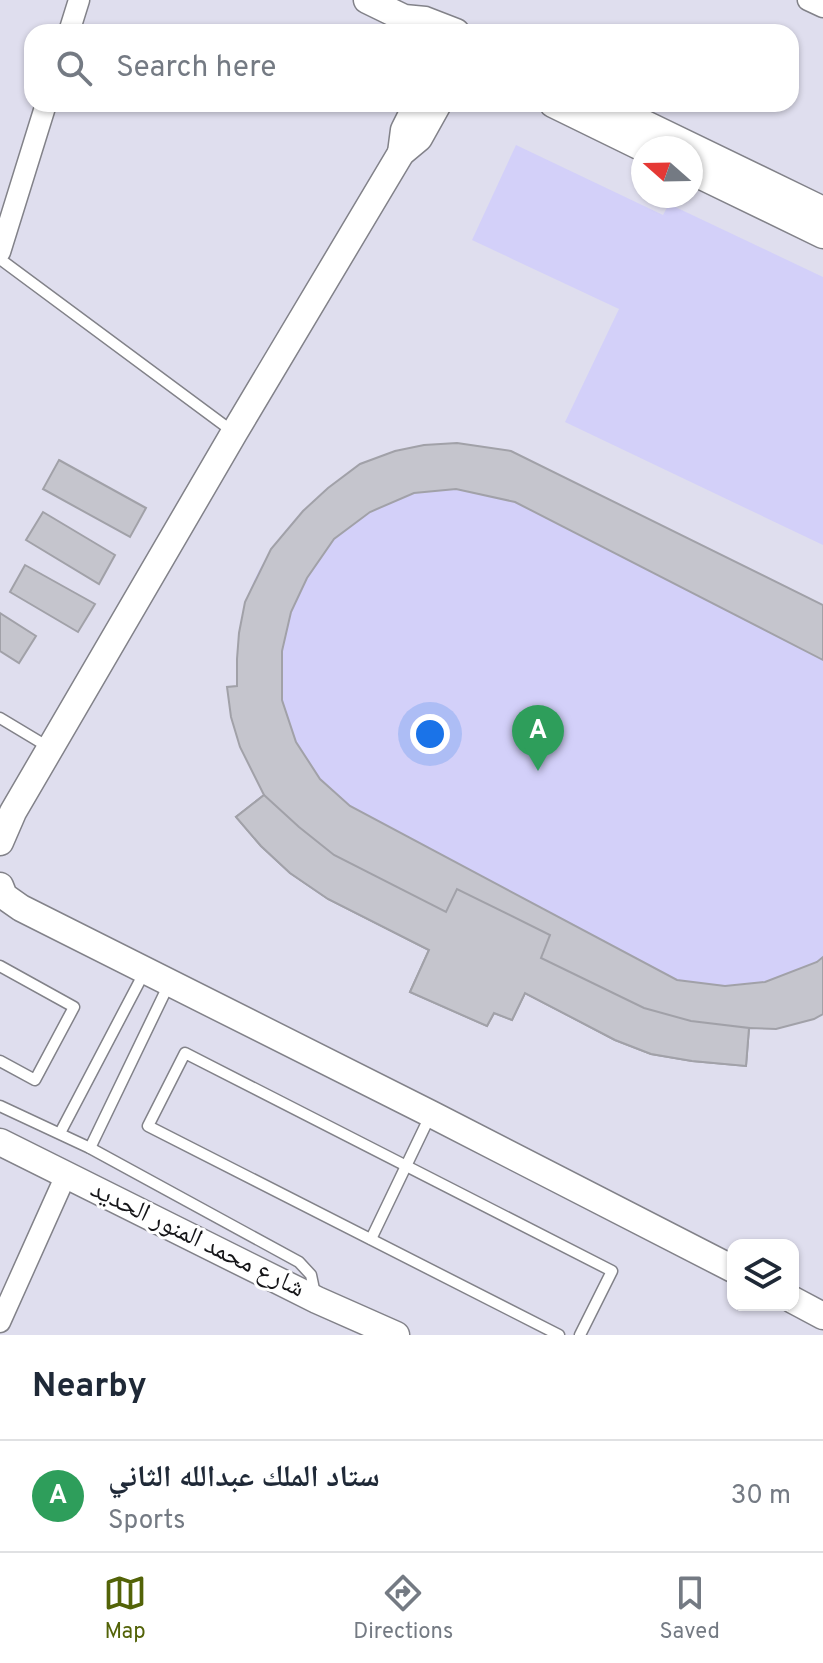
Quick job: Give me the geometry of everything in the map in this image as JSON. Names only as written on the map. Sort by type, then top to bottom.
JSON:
[{"type":"street","points":[[72,24],[79,0]]},
{"type":"street","points":[[367,0],[407,24]]},
{"type":"street","points":[[808,0],[823,7]]},
{"type":"street","points":[[412,24],[425,20],[435,24]]},
{"type":"street","points":[[0,252],[44,112]]},
{"type":"street","points":[[401,153],[404,130],[413,112]]},
{"type":"street","points":[[0,842],[7,809],[51,749],[401,153],[419,138],[434,112]]},
{"type":"street","points":[[569,112],[631,142]]},
{"type":"street","points":[[621,112],[823,210]]},
{"type":"street","points":[[703,177],[823,235]]},
{"type":"street","points":[[0,886],[4,896],[21,908],[727,1266]]},
{"type":"street","name":"شارع محمد المنور الحديد","points":[[0,1142],[317,1300],[396,1335]]},
{"type":"street","points":[[0,1322],[66,1175]]},
{"type":"street","points":[[799,1303],[823,1316]]},
{"type":"lane","points":[[0,259],[234,433]]},
{"type":"lane","points":[[0,718],[51,749]]},
{"type":"lane","points":[[0,966],[74,1007],[35,1080],[0,1061]]},
{"type":"lane","points":[[60,1133],[146,970]]},
{"type":"lane","points":[[90,1148],[170,982]]},
{"type":"lane","points":[[559,1335],[148,1126],[185,1053],[612,1271],[580,1335]]},
{"type":"lane","points":[[0,1106],[90,1148],[299,1262],[311,1275],[317,1300]]},
{"type":"lane","points":[[371,1239],[431,1114]]},
{"type":"shaded area","points":[[0,0],[823,0],[823,1335],[0,1335]]},
{"type":"shaded area","points":[[516,145],[631,200],[631,208],[648,208],[663,215],[667,208],[677,208],[823,277],[823,545],[565,422],[619,309],[472,240]]},
{"type":"shaded area","points":[[457,443],[511,451],[823,605],[823,1014],[776,1029],[749,1028],[746,1066],[651,1054],[525,993],[512,1020],[494,1013],[487,1026],[410,992],[429,950],[342,906],[292,875],[262,848],[236,817],[264,794],[240,747],[231,717],[227,687],[237,686],[241,622],[253,582],[262,565],[297,517],[357,467],[397,451]]},
{"type":"building","points":[[457,443],[511,451],[823,605],[823,660],[515,502],[456,489],[414,493],[370,512],[334,539],[307,578],[291,612],[282,651],[282,700],[296,742],[320,779],[350,806],[677,980],[725,986],[765,982],[823,957],[823,1014],[776,1029],[749,1028],[746,1066],[651,1054],[615,1040],[525,993],[512,1020],[494,1013],[487,1026],[410,992],[429,950],[328,899],[290,873],[236,817],[264,795],[240,747],[231,717],[227,687],[237,686],[239,633],[245,602],[271,549],[303,511],[360,464],[395,451]]},
{"type":"building","points":[[59,460],[146,508],[130,537],[43,489]]},
{"type":"building","points":[[43,512],[115,555],[99,584],[26,540]]},
{"type":"building","points":[[25,565],[95,604],[78,632],[10,592]]},
{"type":"building","points":[[0,613],[36,636],[19,663],[0,651]]},
{"type":"building","points":[[264,795],[334,855],[446,912],[457,889],[550,935],[541,958],[644,1008],[691,1021],[749,1028],[746,1066],[651,1054],[615,1040],[525,993],[512,1020],[494,1013],[487,1026],[410,992],[429,950],[328,899],[290,873],[261,846],[236,817]]},
{"type":"place","name":"ستاد الملك عبدالله الثاني","points":[[538,771]]}]
